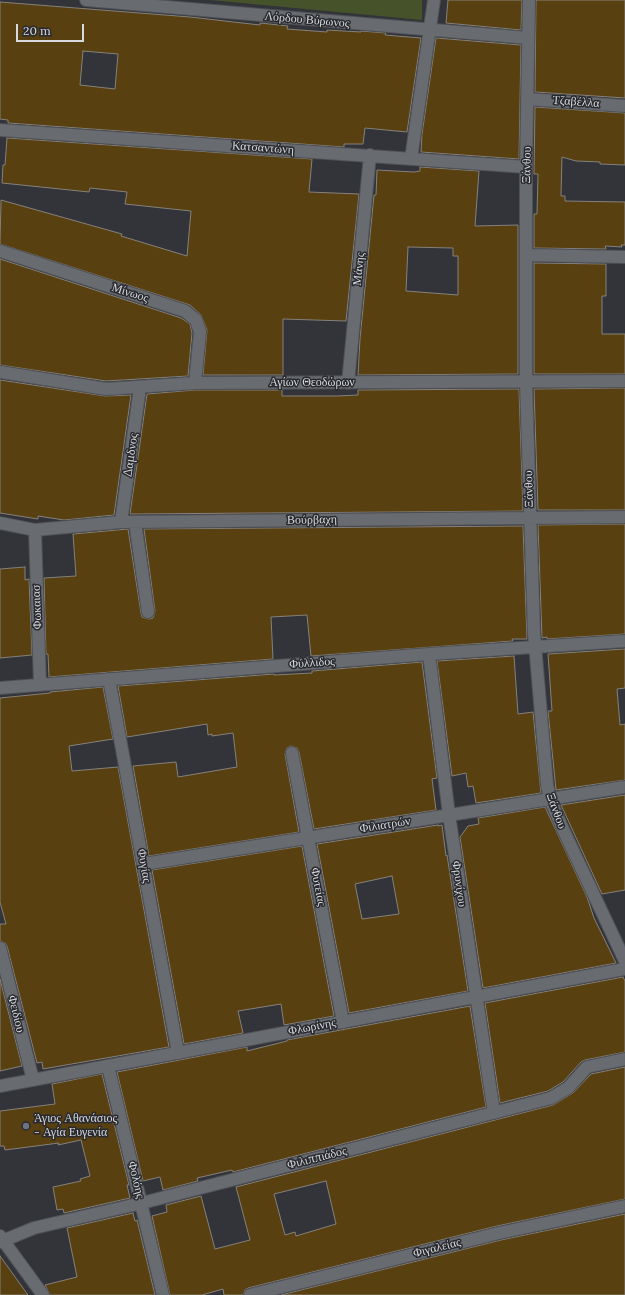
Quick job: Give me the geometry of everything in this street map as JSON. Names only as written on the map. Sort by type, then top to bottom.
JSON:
[{"type":"street","name":"Λόρδου Βύρωνος","points":[[86,0],[528,38]]},
{"type":"street","points":[[411,159],[434,0]]},
{"type":"street","name":"Ξάνθου","points":[[529,0],[526,167],[526,382],[529,517],[535,647],[547,784],[550,799],[560,825],[625,961]]},
{"type":"street","name":"Τζαβέλλα","points":[[527,99],[625,106]]},
{"type":"street","name":"Κατσαντώνη","points":[[0,130],[526,167]]},
{"type":"street","name":"Μάνης","points":[[348,383],[370,155]]},
{"type":"street","name":"Μίνωος","points":[[0,251],[185,311],[196,320],[200,332],[195,383]]},
{"type":"street","points":[[526,255],[625,257]]},
{"type":"street","name":"Αγίων Θεοδώρων","points":[[0,372],[106,389],[140,388],[195,383],[625,381]]},
{"type":"street","name":"Δαμδνος","points":[[121,522],[140,388]]},
{"type":"street","name":"Βούρβαχη","points":[[0,523],[35,530],[121,522],[625,517]]},
{"type":"street","points":[[135,522],[148,612]]},
{"type":"street","name":"Φωκαιασ","points":[[35,530],[40,684]]},
{"type":"street","name":"Φύλλιδος","points":[[0,688],[625,640]]},
{"type":"street","name":"Φρυνίχου","points":[[428,654],[476,997],[494,1113]]},
{"type":"street","name":"Φυγίας","points":[[109,679],[178,1052]]},
{"type":"street","name":"Φυτείας","points":[[292,753],[343,1022]]},
{"type":"street","name":"Φιλιατρών","points":[[144,864],[625,787]]},
{"type":"street","name":"Φειδίου","points":[[0,948],[33,1080]]},
{"type":"street","name":"Φλωρίνης","points":[[0,1086],[625,969]]},
{"type":"street","name":"Φιλιππιάδος","points":[[1,1239],[34,1228],[142,1203],[551,1098],[568,1088],[587,1067],[625,1058]]},
{"type":"street","name":"Φολόης","points":[[108,1066],[163,1295]]},
{"type":"street","name":"Φιγαλείας","points":[[250,1295],[499,1233],[625,1206]]},
{"type":"street","points":[[1,1239],[44,1295]]},
{"type":"green space","points":[[210,0],[422,0],[422,20]]},
{"type":"building","points":[[448,0],[522,0],[521,30],[446,23]]},
{"type":"building","points":[[536,0],[625,0],[625,98],[535,92]]},
{"type":"building","points":[[0,2],[190,17],[260,25],[260,23],[288,26],[287,29],[327,32],[327,30],[361,31],[421,38],[407,132],[365,128],[363,144],[344,144],[344,147],[8,123],[8,120],[0,119]],"holes":[[[83,51],[118,54],[115,89],[80,85]]]},
{"type":"building","points":[[436,38],[521,45],[519,159],[421,152],[422,134]]},
{"type":"building","points":[[535,107],[625,113],[625,165],[576,161],[562,157],[561,196],[565,196],[565,201],[625,202],[625,245],[621,245],[622,247],[605,246],[606,249],[534,248],[534,214],[537,214],[538,174],[534,174]]},
{"type":"building","points":[[7,138],[312,159],[309,192],[359,194],[346,321],[283,319],[283,375],[203,375],[207,330],[201,315],[190,305],[0,244],[1,200],[122,234],[121,236],[187,256],[191,211],[125,204],[127,192],[90,188],[89,192],[2,183]]},
{"type":"building","points":[[420,167],[479,171],[475,226],[518,225],[518,374],[358,375],[360,339],[374,195],[376,195],[377,170],[420,171]],"holes":[[[408,247],[453,248],[453,256],[458,256],[458,295],[406,291]]]},
{"type":"building","points":[[0,259],[181,318],[190,324],[192,333],[188,376],[106,381],[0,365]]},
{"type":"building","points":[[534,263],[606,264],[606,296],[602,296],[602,334],[625,334],[625,374],[534,374]]},
{"type":"building","points":[[0,380],[105,396],[131,395],[114,515],[64,520],[38,516],[38,519],[0,513]]},
{"type":"building","points":[[625,388],[625,510],[538,510],[534,389]]},
{"type":"building","points":[[519,389],[523,511],[130,514],[147,394],[195,390],[282,390],[282,396],[337,396],[358,395],[358,390]]},
{"type":"building","points":[[625,524],[625,634],[547,639],[547,637],[542,638],[538,525]]},
{"type":"building","points":[[523,526],[527,639],[311,656],[307,615],[271,617],[273,659],[49,677],[48,654],[46,654],[44,578],[76,576],[73,534],[128,529],[141,613],[142,617],[149,619],[153,618],[155,611],[144,529]]},
{"type":"building","points":[[25,567],[25,580],[29,579],[32,655],[0,658],[0,569]]},
{"type":"building","points":[[625,649],[625,688],[617,689],[620,725],[625,724],[625,780],[556,790],[548,711],[552,711],[548,654]]},
{"type":"building","points":[[514,656],[518,714],[533,712],[541,793],[476,803],[473,786],[468,787],[466,773],[452,776],[437,661]]},
{"type":"building","points":[[422,662],[437,778],[432,779],[436,810],[314,829],[299,752],[297,748],[291,746],[287,748],[285,754],[299,832],[149,856],[133,766],[176,762],[178,777],[237,767],[233,733],[212,736],[212,734],[208,735],[207,724],[127,737],[118,686],[274,674],[312,673],[312,671]]},
{"type":"building","points":[[103,687],[113,739],[69,746],[72,771],[118,767],[169,1047],[43,1069],[42,1062],[37,1063],[7,946],[5,943],[0,941],[0,924],[6,924],[0,902],[0,698]]},
{"type":"building","points":[[625,795],[625,890],[602,894],[561,805]]},
{"type":"building","points":[[545,807],[587,897],[594,918],[616,963],[483,988],[460,837],[468,826],[479,824],[478,818]]},
{"type":"building","points":[[442,825],[468,991],[349,1013],[317,844]],"holes":[[[392,876],[399,914],[362,919],[355,884]]]},
{"type":"building","points":[[302,846],[334,1016],[284,1025],[281,1004],[238,1011],[243,1033],[184,1044],[152,870]]},
{"type":"building","points":[[623,977],[625,981],[625,1052],[585,1060],[581,1062],[563,1082],[548,1091],[500,1103],[485,1003]]},
{"type":"building","points":[[0,979],[22,1066],[0,1071]]},
{"type":"building","points":[[470,1006],[486,1107],[233,1172],[232,1170],[197,1178],[198,1181],[163,1190],[160,1177],[143,1181],[117,1072],[247,1047],[247,1051],[287,1040]]},
{"type":"building","points":[[625,1067],[625,1199],[497,1226],[248,1288],[245,1290],[243,1295],[224,1295],[223,1289],[202,1295],[170,1295],[152,1216],[167,1212],[166,1205],[201,1196],[215,1249],[250,1240],[236,1187],[553,1105],[573,1093],[591,1074]],"holes":[[[326,1181],[336,1224],[296,1236],[295,1232],[285,1235],[274,1194]]]},
{"type":"building","points":[[102,1074],[129,1185],[127,1185],[130,1198],[64,1213],[63,1209],[57,1210],[53,1187],[81,1181],[80,1179],[90,1176],[81,1140],[58,1145],[59,1143],[5,1150],[4,1146],[0,1146],[0,1111],[55,1104],[52,1084]]},
{"type":"building","points":[[133,1213],[135,1221],[137,1220],[155,1295],[50,1295],[45,1285],[77,1277],[67,1228]]},
{"type":"building","points":[[625,1214],[625,1295],[281,1295],[501,1240]]},
{"type":"building","points":[[0,1256],[28,1295],[0,1295]]},
{"type":"place","name":"Άγιος Αθανάσιος - Αγία Ευγενία","points":[[26,1126]]}]
